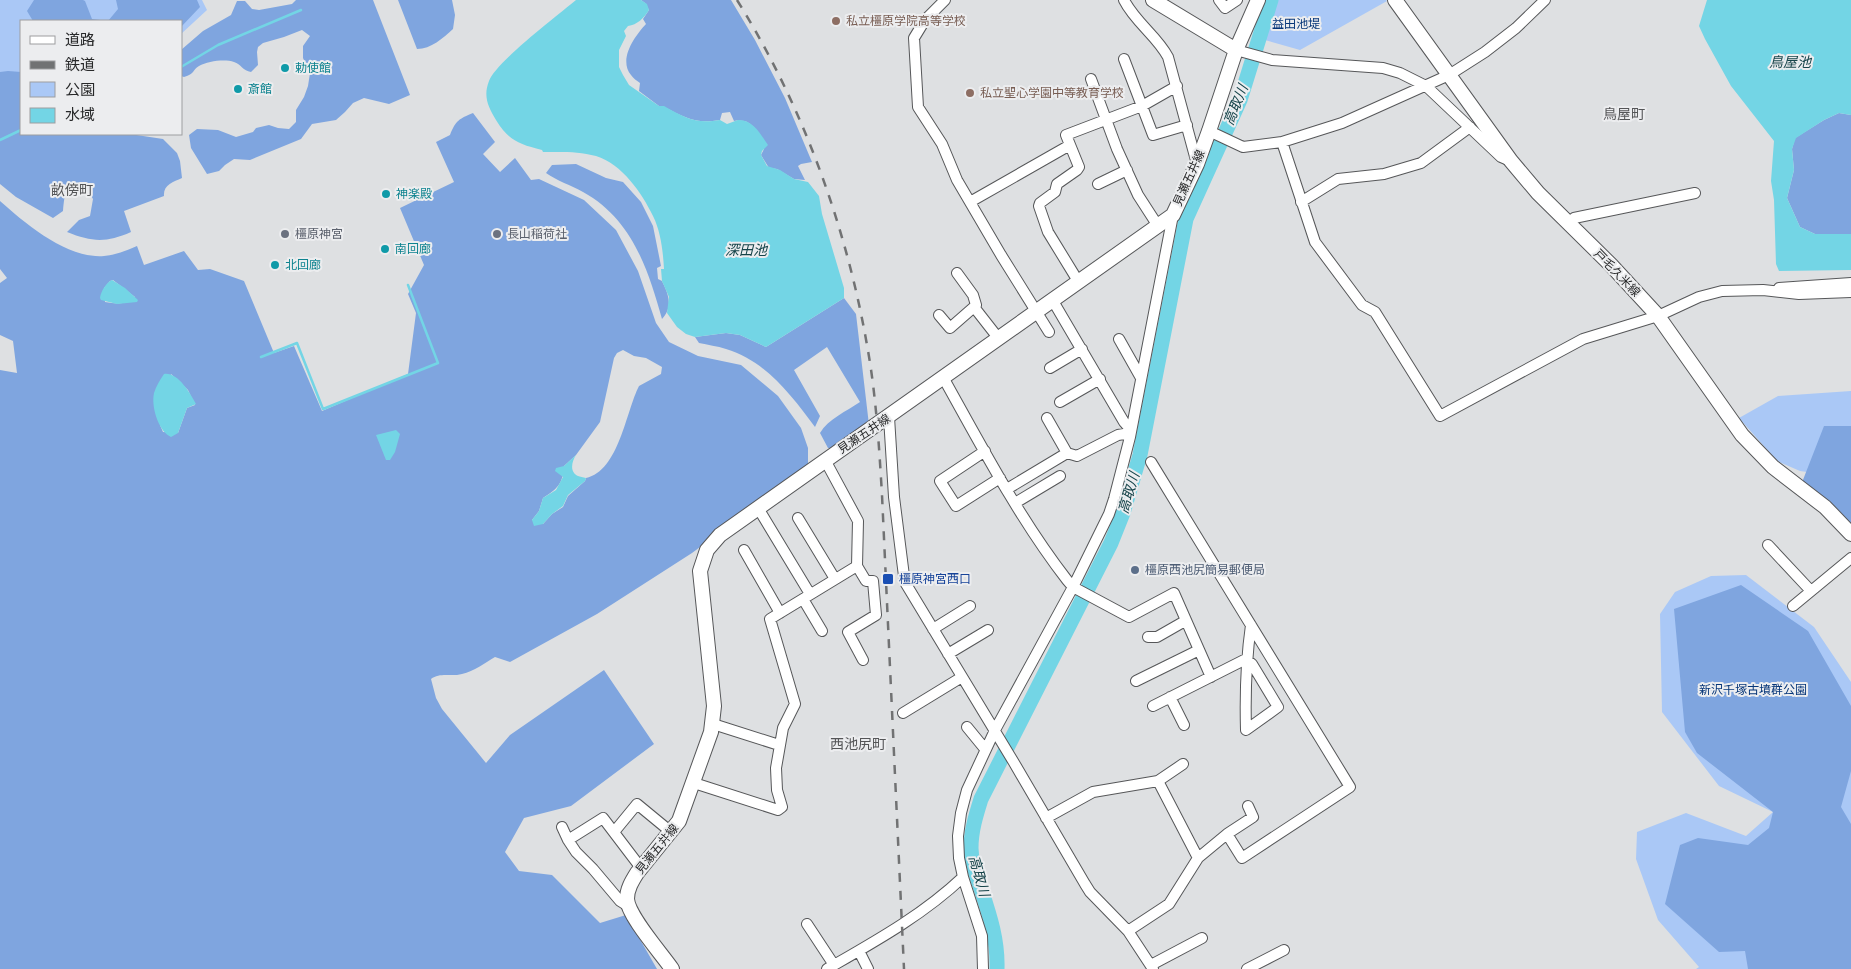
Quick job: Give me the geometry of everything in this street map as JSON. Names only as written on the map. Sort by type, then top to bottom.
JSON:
[{"type":"main road","points":[[1152,0],[1240,51]]},
{"type":"main road","name":"見瀬五井線","points":[[628,906],[627,897],[631,882],[671,832],[683,813],[708,746],[713,724],[712,679],[700,580],[702,561],[706,550],[712,542],[758,508],[944,379],[1078,281],[1173,215],[1212,132],[1258,0]]},
{"type":"main road","name":"戸毛久米線","points":[[1395,0],[1511,161],[1538,193],[1611,265],[1658,316],[1742,435],[1773,467],[1825,507],[1851,534]]},
{"type":"main road","points":[[628,906],[672,969]]},
{"type":"street","points":[[945,0],[925,20],[914,38],[918,107],[942,144],[951,167],[970,202],[1049,332]]},
{"type":"street","points":[[1124,0],[1132,13],[1164,50],[1172,66],[1197,164]]},
{"type":"street","points":[[1219,0],[1225,8],[1237,0]]},
{"type":"street","points":[[1212,132],[1243,146],[1282,142],[1342,123],[1449,75],[1485,52],[1516,28],[1545,0]]},
{"type":"street","points":[[1240,51],[1272,60],[1383,68],[1400,73],[1426,86],[1500,157],[1511,161]]},
{"type":"street","points":[[1124,59],[1153,134],[1187,125]]},
{"type":"street","points":[[1091,79],[1138,195],[1158,226]]},
{"type":"street","points":[[1078,281],[1048,232],[1039,206],[1040,203],[1055,192],[1057,184],[1079,167],[1066,135],[1142,106],[1177,86]]},
{"type":"street","points":[[1301,202],[1338,179],[1384,174],[1421,164],[1470,127]]},
{"type":"street","points":[[1282,142],[1315,242],[1362,305],[1375,312],[1440,416],[1583,339],[1658,316],[1707,295],[1799,285],[1851,283]]},
{"type":"street","points":[[970,202],[1070,145]]},
{"type":"street","points":[[1098,184],[1127,170]]},
{"type":"street","points":[[1568,224],[1574,218],[1694,193]]},
{"type":"street","points":[[983,969],[982,936],[963,877],[959,858],[958,836],[961,813],[967,790],[985,749],[997,734],[1074,587],[1109,514],[1122,473],[1173,215]]},
{"type":"street","points":[[939,315],[950,328],[976,305],[973,295],[957,273]]},
{"type":"street","points":[[1764,290],[1799,294],[1851,292]]},
{"type":"street","points":[[1053,300],[1130,433]]},
{"type":"street","points":[[974,307],[998,339]]},
{"type":"street","points":[[1119,340],[1141,378]]},
{"type":"street","points":[[1050,368],[1082,349]]},
{"type":"street","points":[[944,379],[1006,490],[1045,550],[1074,587],[1129,618],[1174,592],[1211,677]]},
{"type":"street","points":[[1060,402],[1100,379]]},
{"type":"street","points":[[889,417],[895,506],[904,576],[910,591],[1013,760],[1090,892],[1128,931],[1152,967],[1202,938]]},
{"type":"street","points":[[1047,418],[1067,453],[1077,456],[1118,435],[1130,433]]},
{"type":"street","points":[[985,451],[940,480],[956,506],[1000,478]]},
{"type":"street","points":[[1006,490],[1067,453]]},
{"type":"street","points":[[825,460],[858,521],[857,566],[866,581],[873,581],[876,615],[848,632],[863,660]]},
{"type":"street","points":[[1151,462],[1350,787],[1242,858],[1227,834]]},
{"type":"street","points":[[1015,503],[1060,476]]},
{"type":"street","points":[[758,508],[806,596],[822,631]]},
{"type":"street","points":[[798,518],[835,579]]},
{"type":"street","points":[[1768,545],[1810,591]]},
{"type":"street","points":[[744,550],[780,613]]},
{"type":"street","points":[[1793,606],[1851,558]]},
{"type":"street","points":[[694,783],[778,810],[782,807],[776,780],[779,746],[783,728],[795,704],[770,619],[857,566]]},
{"type":"street","points":[[933,629],[970,606]]},
{"type":"street","points":[[1148,637],[1157,637],[1185,621]]},
{"type":"street","points":[[1246,660],[1252,664],[1278,707],[1246,730],[1246,660],[1251,625]]},
{"type":"street","points":[[948,654],[988,630]]},
{"type":"street","points":[[1136,681],[1199,650]]},
{"type":"street","points":[[1153,706],[1246,660]]},
{"type":"street","points":[[903,712],[962,676]]},
{"type":"street","points":[[1170,697],[1184,725]]},
{"type":"street","points":[[713,724],[779,746]]},
{"type":"street","points":[[967,727],[985,749]]},
{"type":"street","points":[[1046,818],[1093,792],[1158,781],[1183,764]]},
{"type":"street","points":[[1158,781],[1198,858]]},
{"type":"street","points":[[614,832],[637,804],[671,832]]},
{"type":"street","points":[[1128,931],[1169,904],[1198,858],[1227,834],[1253,817],[1248,806]]},
{"type":"street","points":[[568,840],[603,818],[641,868]]},
{"type":"street","points":[[562,827],[576,852],[620,901],[628,906]]},
{"type":"street","points":[[807,924],[830,967],[859,951],[934,902],[963,877]]},
{"type":"street","points":[[1247,969],[1284,950]]},
{"type":"street","points":[[859,951],[868,969]]},
{"type":"green space","points":[[0,0],[202,0],[207,10],[182,33],[182,20],[20,20],[20,125],[0,134]]},
{"type":"green space","points":[[34,0],[83,0],[92,19],[100,20],[32,20],[27,11]]},
{"type":"green space","points":[[116,0],[197,0],[200,7],[182,26],[182,20],[109,20],[118,9]]},
{"type":"green space","points":[[296,0],[373,0],[410,95],[389,104],[364,98],[353,103],[336,120],[312,124],[301,139],[250,160],[234,159],[219,171],[207,174],[191,148],[189,135],[197,129],[218,130],[236,137],[253,132],[256,128],[269,125],[289,129],[296,122],[296,110],[308,86],[310,73],[303,58],[303,46],[310,36],[302,30],[263,43],[258,47],[258,65],[251,72],[234,62],[221,61],[203,64],[197,67],[190,75],[184,77],[182,76],[182,49],[203,31],[231,15],[237,1],[245,1],[252,9],[259,10],[292,4]]},
{"type":"green space","points":[[398,0],[452,0],[455,15],[453,29],[432,45],[417,49]]},
{"type":"green space","points":[[641,0],[731,0],[755,40],[785,98],[812,162],[798,166],[805,180],[794,179],[777,169],[769,168],[761,155],[764,149],[760,137],[754,128],[746,122],[734,121],[730,112],[722,113],[720,120],[697,121],[659,106],[639,91],[640,83],[627,69],[626,62],[633,41],[646,24],[643,19],[649,10]]},
{"type":"green space","name":"益田池堤","points":[[1274,0],[1387,1],[1300,50],[1265,40]]},
{"type":"green space","points":[[0,72],[20,72],[20,135],[137,135],[163,139],[177,153],[182,178],[165,189],[164,196],[124,211],[131,232],[114,238],[99,240],[84,238],[67,232],[79,220],[90,216],[93,199],[85,186],[73,188],[67,192],[63,211],[53,218],[16,197],[0,184]]},
{"type":"green space","points":[[473,113],[495,142],[483,154],[500,172],[515,158],[531,180],[539,179],[584,200],[616,230],[638,271],[656,323],[669,342],[698,356],[741,365],[778,396],[801,428],[808,448],[808,467],[692,553],[597,614],[510,662],[495,657],[466,673],[442,675],[431,679],[436,698],[442,709],[486,763],[510,735],[604,670],[654,744],[571,806],[524,818],[505,852],[519,871],[552,875],[600,923],[626,915],[657,969],[0,969],[0,370],[17,373],[13,341],[0,335],[0,283],[7,278],[0,269],[0,201],[22,220],[48,238],[76,252],[104,256],[137,246],[144,265],[184,251],[198,270],[210,269],[244,281],[274,353],[294,346],[322,411],[408,374],[416,313],[408,294],[424,265],[400,208],[454,182],[436,142],[450,135],[456,123]],"holes":[[[113,280],[135,297],[121,303],[105,302],[104,288]],[[623,350],[634,356],[646,358],[662,367],[661,374],[639,386],[620,439],[606,464],[597,473],[586,478],[568,496],[563,507],[552,514],[543,524],[532,520],[539,511],[543,498],[556,489],[561,482],[564,466],[576,455],[600,422],[614,358],[617,353]],[[171,374],[188,390],[195,405],[187,408],[178,433],[163,432],[160,425]]]},
{"type":"green space","points":[[1839,113],[1851,115],[1851,234],[1815,234],[1800,227],[1787,198],[1794,170],[1792,149],[1795,138]]},
{"type":"green space","points":[[576,164],[606,178],[623,182],[641,202],[653,226],[661,266],[657,268],[658,279],[662,281],[669,301],[668,310],[662,319],[644,264],[626,231],[600,203],[546,173],[552,165]]},
{"type":"green space","points":[[844,298],[856,314],[869,425],[834,448],[828,448],[820,433],[833,419],[860,402],[827,347],[794,370],[820,416],[815,427],[787,391],[753,362],[740,354],[723,348],[699,343],[695,337],[726,333],[740,335],[766,347]]},
{"type":"green space","points":[[1851,391],[1851,491],[1841,477],[1800,471],[1777,461],[1739,418],[1778,396]]},
{"type":"green space","points":[[1824,426],[1851,426],[1851,524],[1801,485]]},
{"type":"green space","name":"新沢千塚古墳群公園","points":[[1746,575],[1814,627],[1851,682],[1851,969],[1696,969],[1699,967],[1658,920],[1636,859],[1637,832],[1686,813],[1746,836],[1773,812],[1719,786],[1662,712],[1660,614],[1675,592],[1711,576]]},
{"type":"green space","name":"新沢千塚古墳群公園","points":[[1741,585],[1808,631],[1851,706],[1851,771],[1841,807],[1851,824],[1851,969],[1748,969],[1745,951],[1719,952],[1665,904],[1680,845],[1698,838],[1748,845],[1769,828],[1773,812],[1697,753],[1685,732],[1674,609]]},
{"type":"water","name":"深田池","points":[[576,0],[641,0],[647,4],[649,10],[645,16],[637,23],[628,26],[624,31],[626,36],[619,50],[619,67],[629,85],[659,106],[664,106],[691,119],[704,121],[720,120],[727,124],[738,120],[748,122],[756,128],[768,145],[761,155],[767,166],[780,170],[794,179],[808,182],[819,196],[822,214],[844,288],[844,298],[766,347],[740,335],[726,333],[695,337],[686,334],[677,327],[667,313],[669,297],[662,281],[661,269],[664,269],[664,262],[656,222],[630,180],[623,172],[596,156],[563,152],[543,152],[515,141],[505,133],[487,101],[487,86],[494,73],[515,51]]},
{"type":"water","name":"鳥屋池","points":[[1707,0],[1851,0],[1851,115],[1839,113],[1796,138],[1792,149],[1794,170],[1787,198],[1800,227],[1815,234],[1851,234],[1851,270],[1779,271],[1776,264],[1774,200],[1771,181],[1774,141],[1731,86],[1705,39],[1699,26]]},
{"type":"water","points":[[112,280],[125,288],[138,300],[137,302],[117,304],[101,300],[103,290]]},
{"type":"water","points":[[164,374],[174,376],[179,380],[196,404],[187,408],[178,433],[171,437],[162,429],[156,418],[153,398],[158,383]]},
{"type":"water","points":[[396,430],[400,434],[395,452],[390,460],[386,460],[376,435]]},
{"type":"water","points":[[576,455],[573,460],[573,472],[586,478],[585,481],[568,495],[563,506],[543,524],[534,526],[532,520],[539,511],[543,498],[556,490],[563,477],[555,471],[556,468],[564,466]]},
{"type":"waterway","name":"高取川","points":[[997,969],[993,929],[974,869],[971,853],[972,835],[977,811],[981,799],[1111,543],[1123,513],[1140,455],[1186,219],[1240,100],[1271,0]]},
{"type":"waterway","points":[[182,66],[218,45],[301,10]]},
{"type":"waterway","points":[[0,140],[20,130]]},
{"type":"waterway","points":[[261,357],[297,343],[323,409],[438,363],[408,285]]},
{"type":"railway","points":[[737,0],[782,81],[819,166],[847,255],[867,345],[875,401],[882,495],[904,969]]},
{"type":"place","name":"私立橿原学院高等学校","points":[[836,21]]},
{"type":"place","name":"勅使館","points":[[285,68]]},
{"type":"place","name":"斎館","points":[[238,89]]},
{"type":"place","name":"私立聖心学園中等教育学校","points":[[970,93]]},
{"type":"place","name":"神楽殿","points":[[386,194]]},
{"type":"place","name":"橿原神宮","points":[[285,234]]},
{"type":"place","name":"長山稲荷社","points":[[497,234]]},
{"type":"place","name":"南回廊","points":[[385,249]]},
{"type":"place","name":"北回廊","points":[[275,265]]},
{"type":"place","name":"橿原西池尻簡易郵便局","points":[[1135,570]]},
{"type":"place","name":"橿原神宮西口","points":[[888,579]]},
{"type":"district","name":"鳥屋町","points":[[1624,114]]},
{"type":"district","name":"畝傍町","points":[[72,190]]},
{"type":"district","name":"西池尻町","points":[[858,744]]}]
